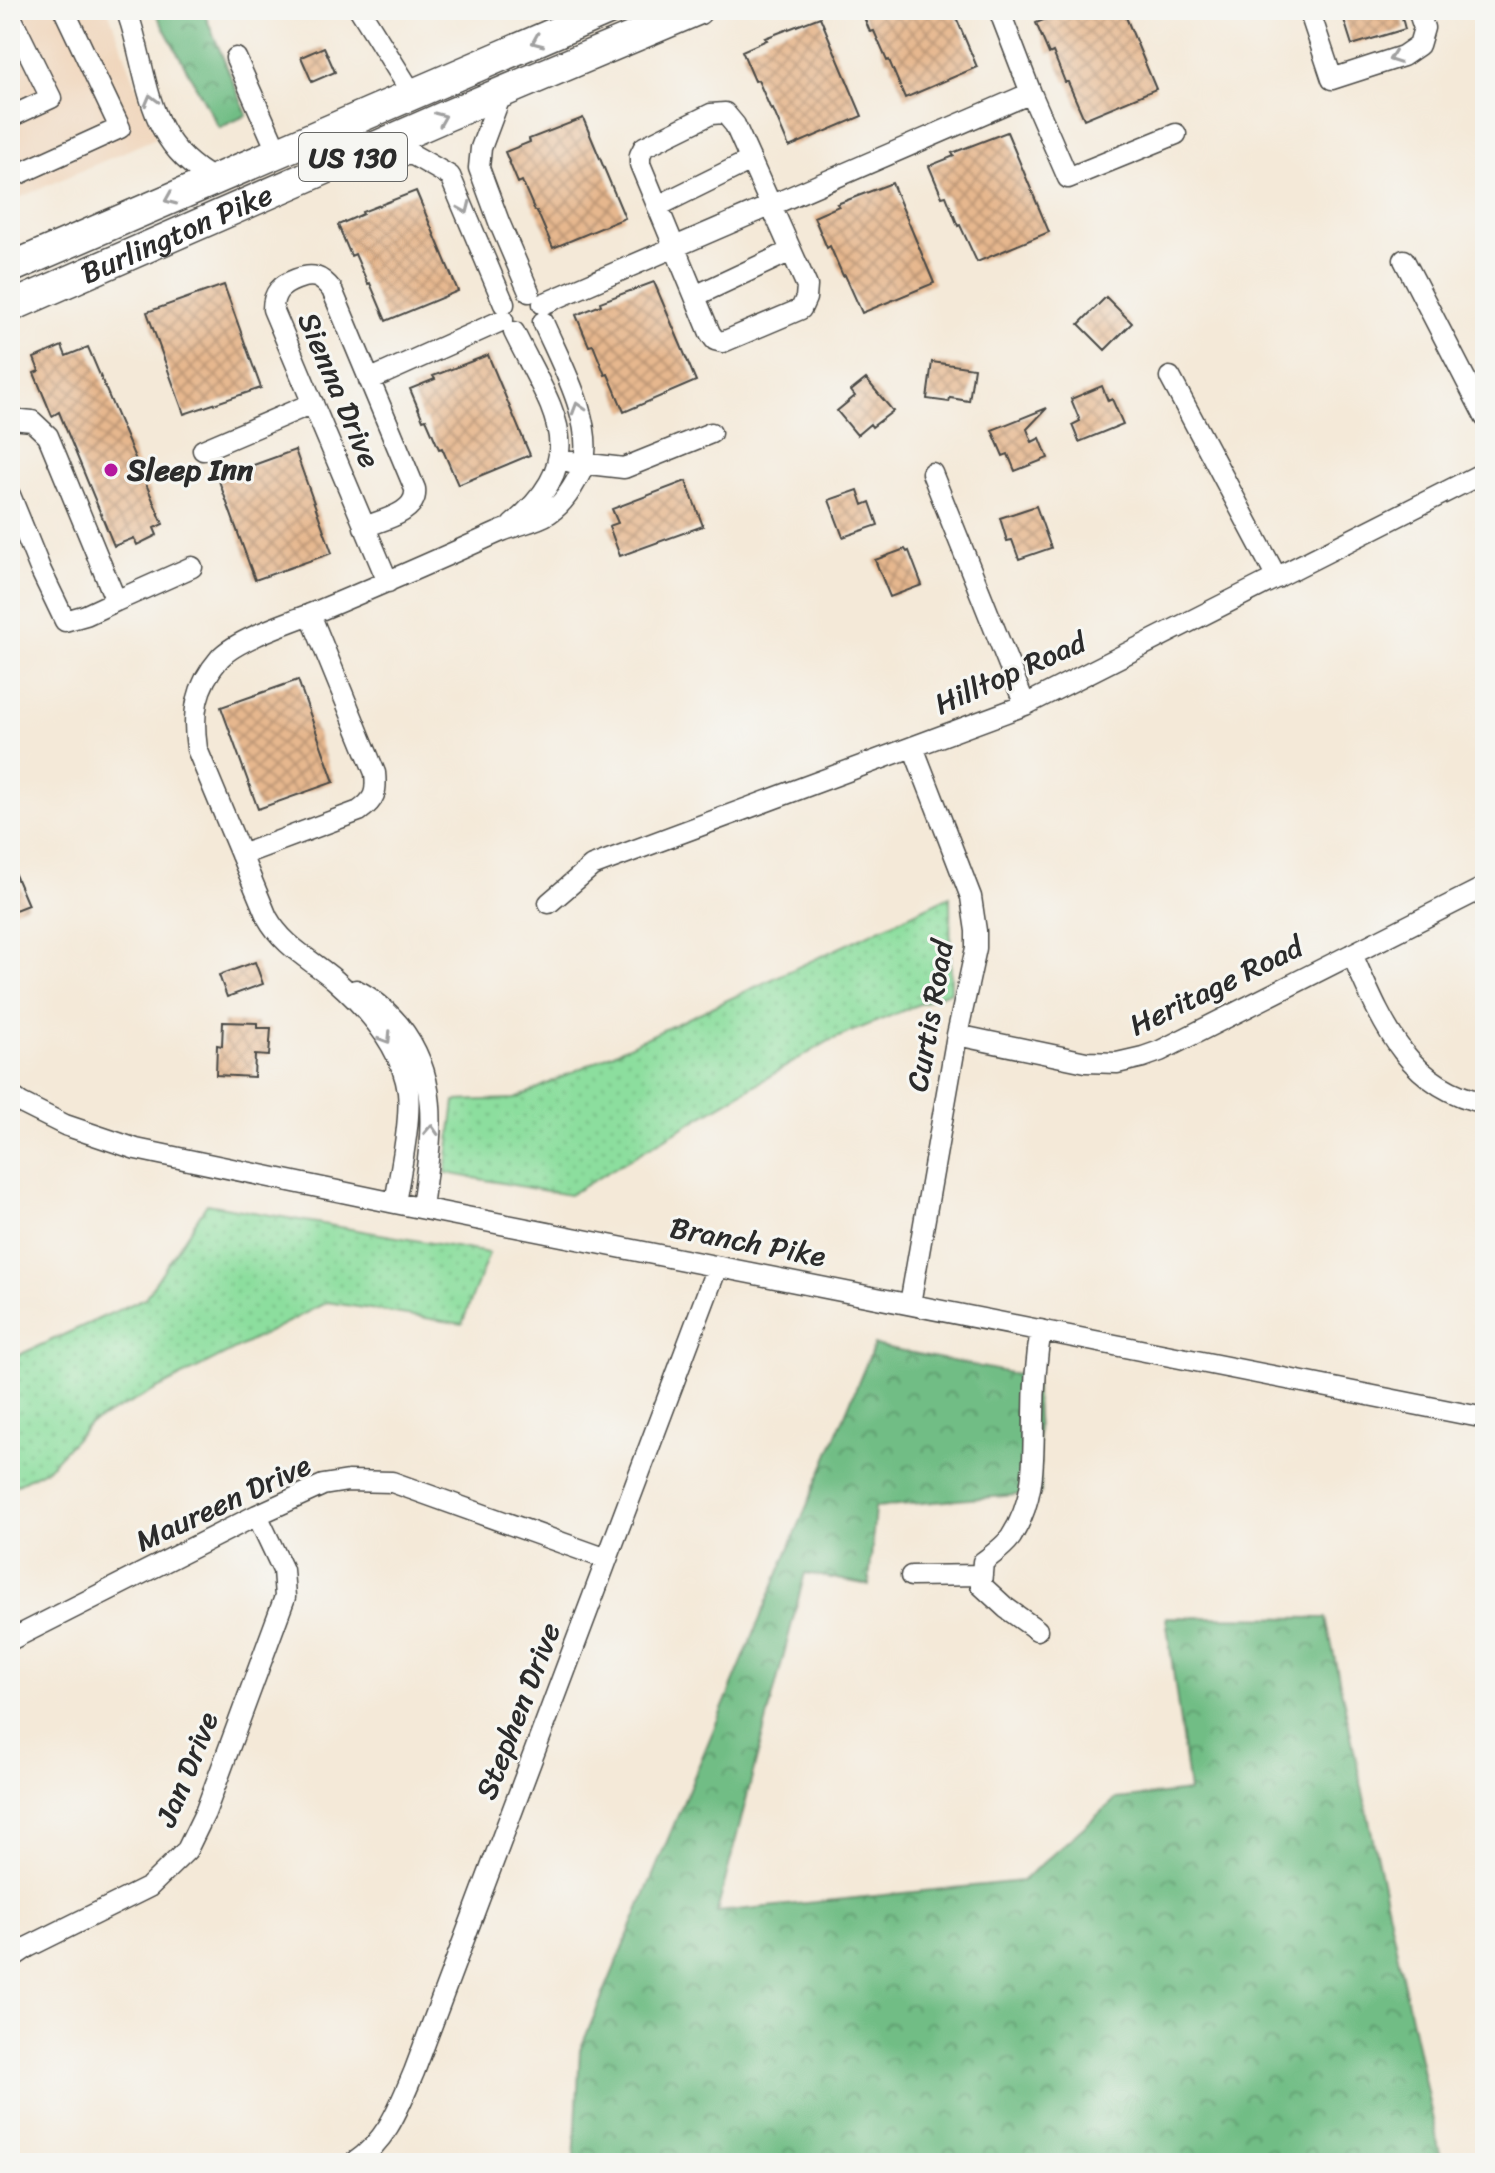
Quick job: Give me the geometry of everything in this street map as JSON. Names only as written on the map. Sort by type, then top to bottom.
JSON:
[{"type":"highway","name":"Burlington Pike","points":[[10,268],[608,10]]},
{"type":"highway","name":"Burlington Pike","points":[[10,307],[697,10]]},
{"type":"street","points":[[10,178],[120,128],[64,10]]},
{"type":"street","points":[[126,10],[162,131],[185,159],[215,180]]},
{"type":"street","points":[[360,10],[413,95]]},
{"type":"street","points":[[999,10],[1068,178],[1176,134]]},
{"type":"street","points":[[1309,10],[1332,79],[1403,56],[1419,45],[1424,28],[1418,10]]},
{"type":"street","points":[[10,15],[51,98],[10,117]]},
{"type":"street","points":[[236,58],[278,153]]},
{"type":"street","points":[[395,1203],[408,1114],[408,1092],[403,1071],[384,1032],[335,980],[292,948],[274,929],[197,749],[193,724],[197,697],[222,655],[247,641],[509,528],[538,521],[550,514],[567,496],[584,464],[584,426],[580,412],[479,168],[481,148],[502,92]]},
{"type":"street","points":[[538,306],[1031,93]]},
{"type":"street","points":[[725,113],[735,125],[751,160],[807,286],[806,298],[801,309],[723,342],[715,340],[710,333],[640,164],[640,155],[644,147],[711,114],[725,113]]},
{"type":"street","points":[[357,155],[413,155],[450,176],[507,319],[551,408],[560,442],[555,475],[539,501],[509,528]]},
{"type":"street","points":[[658,206],[751,160]]},
{"type":"street","points":[[695,296],[791,251]]},
{"type":"street","points":[[1404,260],[1485,417]]},
{"type":"street","name":"Sienna Drive","points":[[364,527],[403,511],[416,498],[415,489],[332,290],[326,282],[316,277],[290,282],[279,289],[273,309],[364,527],[388,582]]},
{"type":"street","name":"Sienna Drive","points":[[519,292],[538,306],[536,330],[525,334],[507,319],[510,296],[519,292]]},
{"type":"street","name":"Sienna Drive","points":[[369,380],[507,319]]},
{"type":"street","points":[[1170,377],[1277,578]]},
{"type":"street","points":[[203,450],[313,403]]},
{"type":"street","points":[[11,418],[32,421],[48,436],[116,601]]},
{"type":"street","points":[[559,460],[624,468],[711,433]]},
{"type":"street","name":"Hilltop Road","points":[[549,903],[592,866],[1025,705],[1485,472]]},
{"type":"street","points":[[932,473],[1025,705]]},
{"type":"street","points":[[10,495],[65,621],[86,615],[192,567]]},
{"type":"street","points":[[241,855],[359,811],[370,804],[375,795],[375,773],[310,614]]},
{"type":"street","name":"Curtis Road","points":[[910,1304],[957,1035],[976,948],[975,913],[913,747]]},
{"type":"street","name":"Heritage Road","points":[[957,1035],[1086,1062],[1117,1063],[1143,1057],[1485,887]]},
{"type":"street","points":[[1352,954],[1389,1030],[1407,1059],[1454,1094],[1485,1103]]},
{"type":"street","points":[[335,980],[362,992],[388,1012],[419,1057],[432,1116],[422,1208]]},
{"type":"street","name":"Branch Pike","points":[[10,1095],[65,1125],[136,1149],[1485,1418]]},
{"type":"street","name":"Stephen Drive","points":[[354,2163],[367,2154],[393,2121],[409,2084],[717,1267]]},
{"type":"street","points":[[1037,1630],[981,1585],[983,1562],[1009,1540],[1024,1514],[1030,1494],[1035,1462],[1036,1362],[1041,1330]]},
{"type":"street","name":"Maureen Drive","points":[[10,1640],[257,1515],[323,1485],[348,1481],[392,1482],[607,1559]]},
{"type":"street","name":"Jan Drive","points":[[10,1959],[149,1887],[187,1850],[205,1813],[285,1597],[283,1570],[257,1515]]},
{"type":"street","points":[[911,1576],[982,1575]]},
{"type":"shaded area","points":[[10,10],[108,10],[156,138],[10,202]]},
{"type":"green space","points":[[154,10],[203,10],[247,115],[219,128]]},
{"type":"green space","points":[[950,896],[951,991],[829,1041],[569,1195],[446,1173],[455,1101],[515,1099]]},
{"type":"green space","points":[[207,1204],[489,1253],[462,1324],[327,1302],[89,1424],[47,1469],[10,1488],[10,1359],[145,1298]]},
{"type":"green space","points":[[874,1345],[1035,1378],[1041,1493],[875,1507],[869,1585],[805,1573],[717,1912],[1022,1881],[1116,1799],[1189,1791],[1166,1617],[1326,1618],[1442,2163],[574,2163],[580,2050]]},
{"type":"building","points":[[861,10],[953,10],[977,67],[905,98],[889,60],[874,31],[870,32]]},
{"type":"building","points":[[1068,10],[1123,10],[1156,89],[1084,119],[1036,23]]},
{"type":"building","points":[[1341,10],[1400,10],[1405,29],[1352,45]]},
{"type":"building","points":[[820,17],[862,116],[789,147],[742,51],[767,40],[765,38]]},
{"type":"building","points":[[324,47],[335,72],[312,82],[301,57]]},
{"type":"building","points":[[583,118],[625,218],[553,248],[505,152]]},
{"type":"building","points":[[1007,132],[1049,232],[977,262],[929,166],[954,156],[952,153]]},
{"type":"building","points":[[892,183],[934,283],[862,313],[814,217],[839,206],[837,204]]},
{"type":"building","points":[[416,191],[458,291],[386,321],[370,283],[355,254],[351,256],[338,225]]},
{"type":"building","points":[[654,282],[696,381],[624,412],[608,374],[605,375],[593,345],[589,346],[576,315],[601,305],[600,302]]},
{"type":"building","points":[[224,285],[261,388],[184,414],[147,312]]},
{"type":"building","points":[[1106,297],[1132,323],[1105,350],[1079,324]]},
{"type":"building","name":"Sleep Inn","points":[[62,346],[66,356],[88,347],[163,524],[154,528],[157,535],[137,545],[134,538],[114,546],[59,412],[52,416],[34,373],[39,371],[34,358]]},
{"type":"building","points":[[488,355],[530,455],[458,485],[410,389],[435,379],[433,376]]},
{"type":"building","points":[[932,362],[974,368],[969,401],[927,399]]},
{"type":"building","points":[[866,379],[893,411],[857,435],[837,411],[855,396],[851,391]]},
{"type":"building","points":[[1102,386],[1108,401],[1112,399],[1123,424],[1079,442],[1072,425],[1080,421],[1071,399]]},
{"type":"building","points":[[1047,408],[1027,429],[1032,442],[1040,438],[1048,458],[1015,471],[1008,454],[1003,456],[992,430]]},
{"type":"building","points":[[295,450],[332,553],[255,580],[218,478]]},
{"type":"building","points":[[686,481],[703,526],[620,556],[609,526],[618,523],[612,509]]},
{"type":"building","points":[[858,490],[863,505],[870,502],[878,525],[843,537],[829,500]]},
{"type":"building","points":[[1036,506],[1051,548],[1019,559],[1012,540],[1007,541],[1000,518]]},
{"type":"building","points":[[905,549],[909,551],[922,585],[890,597],[875,560]]},
{"type":"building","points":[[298,680],[334,782],[258,809],[221,707]]},
{"type":"building","points":[[10,863],[28,905],[10,912]]},
{"type":"building","points":[[255,962],[263,984],[227,997],[219,975]]},
{"type":"building","points":[[223,1022],[257,1023],[257,1028],[271,1028],[269,1056],[255,1055],[254,1077],[216,1075],[217,1045],[222,1046]]},
{"type":"place","name":"Sleep Inn","points":[[111,470]]}]
